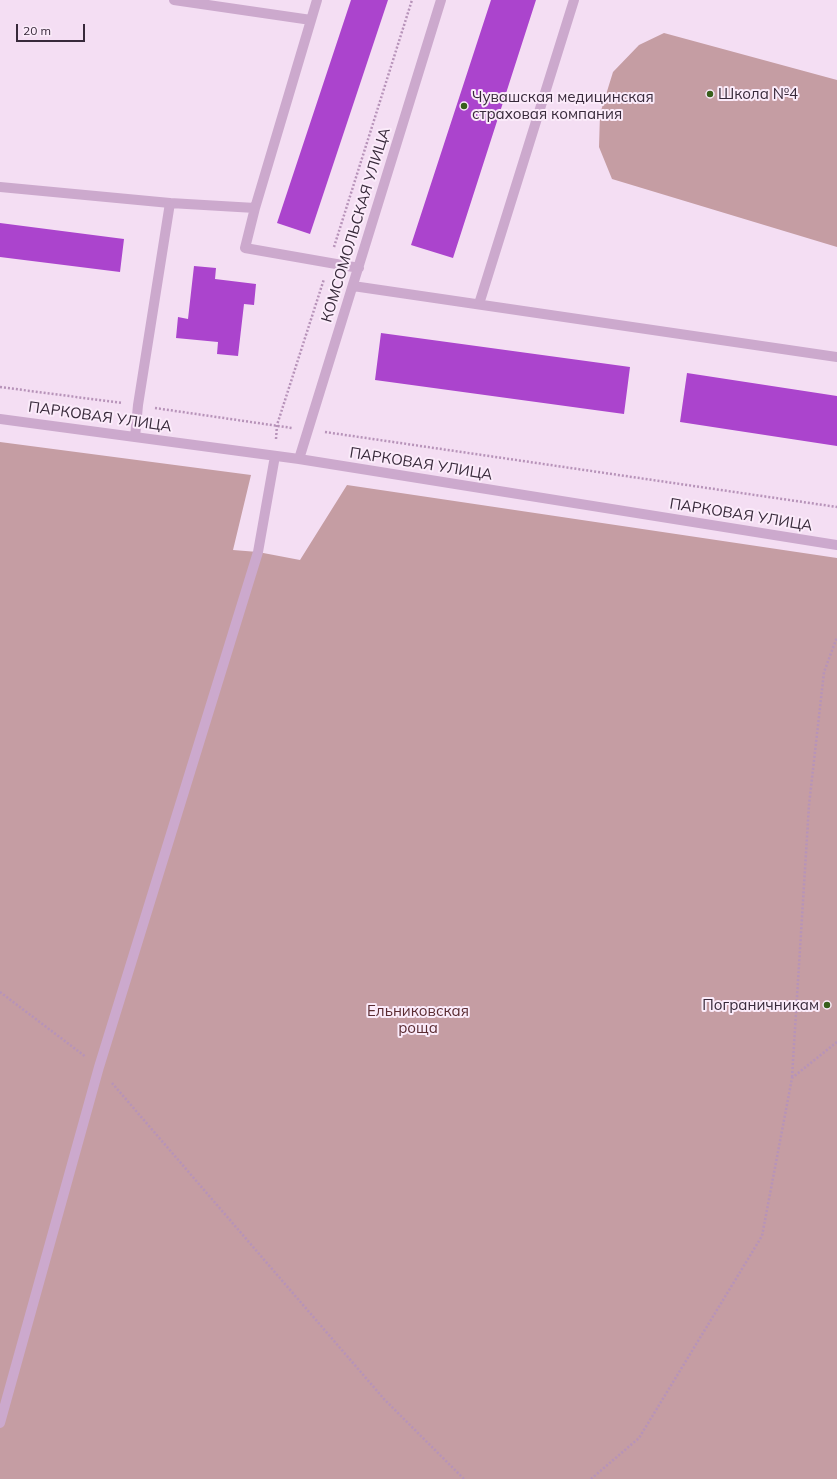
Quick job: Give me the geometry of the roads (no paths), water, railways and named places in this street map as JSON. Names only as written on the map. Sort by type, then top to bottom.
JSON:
[{"type":"street","points":[[174,0],[311,20]]},
{"type":"street","points":[[318,0],[255,208],[245,248],[359,268]]},
{"type":"street","name":"КОМСОМОЛЬСКАЯ УЛИЦА","points":[[299,459],[441,0]]},
{"type":"street","points":[[479,304],[574,0]]},
{"type":"street","points":[[0,187],[170,203],[255,208]]},
{"type":"street","points":[[135,437],[138,405],[170,203]]},
{"type":"street","points":[[353,286],[837,357]]},
{"type":"street","name":"ПАРКОВАЯ УЛИЦА","points":[[0,419],[299,459],[837,545]]},
{"type":"street","points":[[0,1423],[99,1067],[258,552],[275,456]]},
{"type":"place","name":"Школа №4","points":[[710,94]]},
{"type":"place","name":"Чувашская медицинская страховая компания","points":[[464,106]]},
{"type":"place","name":"Пограничникам","points":[[827,1005]]},
{"type":"park label","name":"Ельниковская роща","points":[[418,1020]]}]
